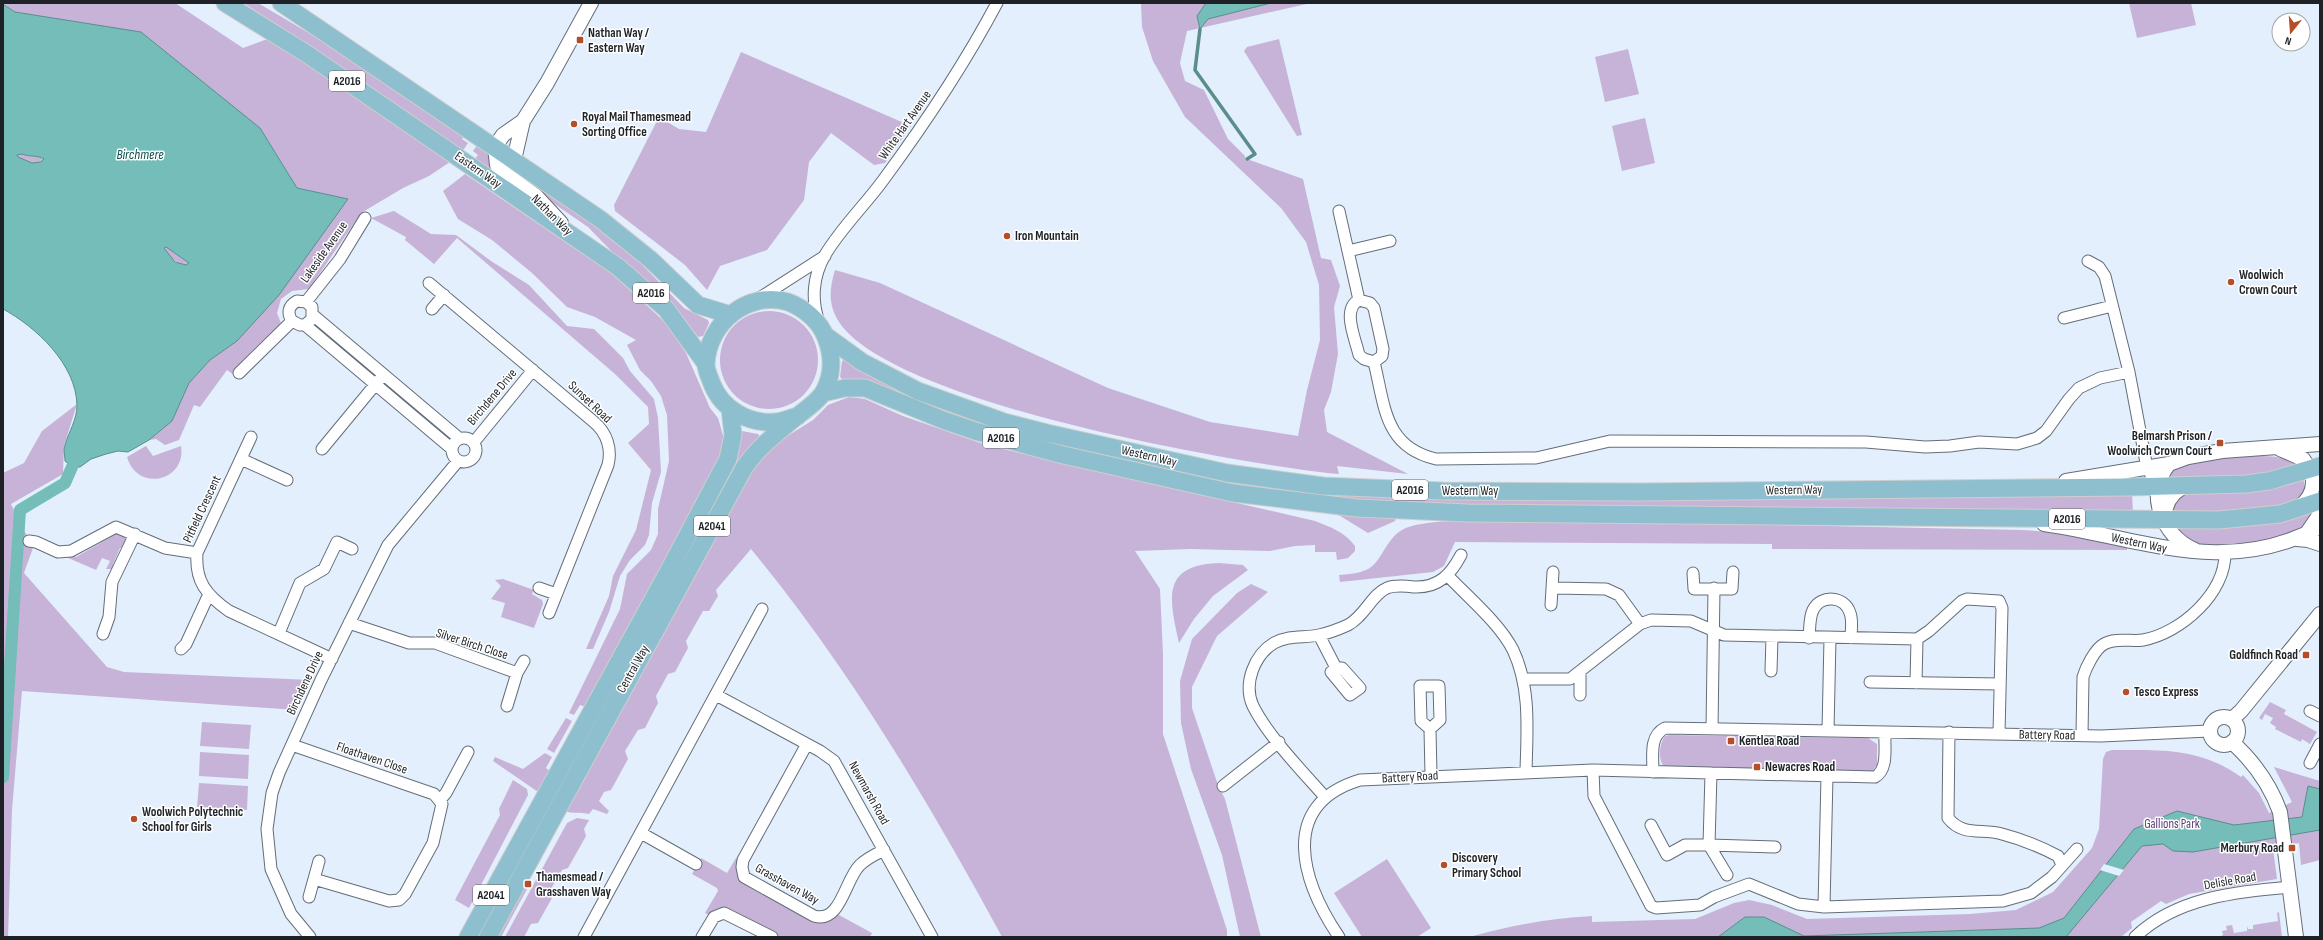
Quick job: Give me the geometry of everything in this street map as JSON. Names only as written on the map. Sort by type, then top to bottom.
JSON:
[{"type":"main road","name":"Eastern Way","points":[[225,3],[246,14],[307,54],[618,267],[653,296],[679,325],[706,364]]},
{"type":"main road","name":"A2016","points":[[280,3],[514,160],[632,244],[698,305],[731,314]]},
{"type":"main road","points":[[777,299],[797,305],[823,330],[830,352],[831,366],[829,378],[823,393],[798,416],[775,422],[755,421],[743,417],[730,408],[716,394],[706,364],[714,334],[731,314],[758,300],[777,299]]},
{"type":"main road","name":"Western Way","points":[[823,330],[862,362],[918,391],[998,420],[1047,434],[1178,463],[1273,480],[1323,486],[1443,491],[1641,492],[2022,486],[2128,487],[2192,484],[2246,484],[2269,481],[2315,467]]},
{"type":"main road","name":"Western Way","points":[[823,393],[845,388],[864,388],[949,422],[1059,454],[1233,493],[1358,508],[1467,513],[2164,520],[2243,519],[2296,509],[2320,501]]},
{"type":"main road","name":"Central Way","points":[[468,937],[668,572],[728,459],[733,435],[730,408]]},
{"type":"main road","name":"Central Way","points":[[488,937],[744,468],[766,442],[798,416]]},
{"type":"street","points":[[514,160],[523,121],[547,83],[591,3]]},
{"type":"street","name":"White Hart Avenue","points":[[823,330],[813,302],[814,288],[825,256],[920,131],[950,85],[997,3]]},
{"type":"street","points":[[495,147],[503,135],[523,121]]},
{"type":"street","name":"Nathan Way","points":[[495,147],[496,165],[500,170],[536,196],[578,240]]},
{"type":"street","points":[[1339,211],[1359,300]]},
{"type":"street","name":"Lakeside Avenue","points":[[306,302],[340,259],[365,218]]},
{"type":"street","points":[[1348,252],[1390,241]]},
{"type":"street","name":"White Hart Avenue","points":[[758,300],[825,256]]},
{"type":"street","points":[[2088,261],[2099,267],[2105,276],[2128,372],[2147,468],[2157,485]]},
{"type":"street","name":"Sunset Road","points":[[429,283],[599,426],[605,435],[609,453],[608,466],[549,613]]},
{"type":"street","points":[[432,309],[444,295]]},
{"type":"street","points":[[1359,300],[1370,303],[1374,308],[1383,349],[1382,356],[1374,362]]},
{"type":"street","points":[[1359,300],[1351,307],[1350,314],[1359,355],[1364,359],[1374,362]]},
{"type":"street","name":"Lakeside Avenue","points":[[292,321],[288,312],[292,304],[297,301],[306,302],[312,307],[313,315],[460,439]]},
{"type":"street","points":[[2064,318],[2112,306]]},
{"type":"street","points":[[305,325],[313,315]]},
{"type":"street","points":[[240,373],[292,321],[300,325],[305,325],[452,449],[453,456],[458,461]]},
{"type":"street","points":[[1374,362],[1387,414],[1399,440],[1421,456],[1436,459],[1536,458],[1610,441],[1866,442],[1925,447],[1950,446],[1980,442],[2017,444],[2037,438],[2046,431],[2069,399],[2079,388],[2100,378],[2128,372]]},
{"type":"street","name":"Birchdene Drive","points":[[474,442],[533,370]]},
{"type":"street","points":[[322,449],[384,374]]},
{"type":"street","name":"Pitfield Crescent","points":[[251,437],[197,553],[196,568],[199,580],[209,594],[228,610],[332,659]]},
{"type":"street","name":"Birchdene Drive","points":[[310,937],[285,903],[274,878],[268,850],[267,830],[272,793],[292,745],[332,659],[388,544],[458,461],[466,462],[474,457],[477,450],[474,442],[469,439],[460,439],[454,443],[452,449]]},
{"type":"street","name":"Western Way","points":[[2022,486],[2098,477],[2169,464],[2188,457],[2222,451],[2320,444]]},
{"type":"street","points":[[2270,448],[2297,455],[2315,467],[2320,484]]},
{"type":"street","points":[[241,459],[286,480]]},
{"type":"street","points":[[2169,464],[2161,474],[2157,485],[2158,506],[2164,520],[2180,542],[2205,552]]},
{"type":"street","points":[[2296,509],[2310,496],[2313,486],[2315,467]]},
{"type":"street","name":"Western Way","points":[[2164,520],[2166,504],[2171,496],[2184,486],[2192,484]]},
{"type":"street","points":[[2320,514],[2302,536],[2320,544]]},
{"type":"street","name":"Western Way","points":[[1970,517],[2063,527],[2163,548],[2205,552],[2225,552],[2260,548],[2302,536],[2320,527]]},
{"type":"street","points":[[29,541],[64,553],[116,527],[165,548],[197,553]]},
{"type":"street","points":[[103,634],[109,617],[112,582],[135,534]]},
{"type":"street","points":[[279,634],[300,583],[324,569],[337,542],[352,549]]},
{"type":"street","points":[[2082,735],[2083,677],[2085,670],[2101,646],[2112,641],[2142,640],[2166,633],[2187,620],[2203,604],[2221,571],[2225,561],[2225,552]]},
{"type":"street","points":[[1325,797],[1279,742],[1253,705],[1250,692],[1250,676],[1265,649],[1288,637],[1319,635],[1349,624],[1361,616],[1386,588],[1400,586],[1417,587],[1436,583],[1448,576],[1461,555]]},
{"type":"street","points":[[1551,605],[1554,588],[1553,572]]},
{"type":"street","points":[[1693,573],[1694,589],[1732,589],[1733,572]]},
{"type":"street","points":[[1448,576],[1505,638],[1513,650],[1527,696],[1526,772]]},
{"type":"street","points":[[539,588],[556,594]]},
{"type":"street","points":[[1554,588],[1606,588],[1619,595],[1640,624]]},
{"type":"street","points":[[1712,729],[1714,588]]},
{"type":"street","points":[[181,649],[186,644],[209,594]]},
{"type":"street","points":[[1809,638],[1812,611],[1816,605],[1824,600],[1833,599],[1841,601],[1850,612],[1851,638]]},
{"type":"street","points":[[1523,679],[1570,679],[1580,673],[1640,624],[1651,620],[1691,621],[1724,635],[1809,638],[1917,639],[1929,631],[1962,601],[1986,599],[1999,601],[2002,608],[1999,733]]},
{"type":"street","points":[[584,937],[762,609]]},
{"type":"street","points":[[2232,719],[2241,711],[2320,614]]},
{"type":"street","name":"Silver Birch Close","points":[[349,623],[409,643],[435,643],[517,673]]},
{"type":"street","points":[[1319,635],[1336,668]]},
{"type":"street","points":[[1771,671],[1772,637]]},
{"type":"street","points":[[1828,731],[1830,638]]},
{"type":"street","points":[[1916,683],[1917,639]]},
{"type":"street","name":"Silver Birch Close","points":[[507,706],[517,673],[524,661]]},
{"type":"street","points":[[1580,673],[1580,695]]},
{"type":"street","points":[[1870,682],[2000,684]]},
{"type":"street","name":"Newmarsh Road","points":[[716,695],[807,744],[834,761],[932,937]]},
{"type":"street","points":[[2224,716],[2232,719],[2238,728],[2238,735],[2232,742],[2224,745],[2217,744],[2212,739],[2209,731],[2210,725],[2215,719],[2224,716]]},
{"type":"street","name":"Battery Road","points":[[1653,772],[1654,738],[1657,732],[1665,728],[2082,735],[2148,735],[2209,731]]},
{"type":"street","points":[[1430,729],[1431,775]]},
{"type":"street","name":"Battery Road","points":[[1339,937],[1315,893],[1303,850],[1307,822],[1315,807],[1325,797],[1340,786],[1360,780],[1431,775],[1593,770],[1875,777],[1881,774],[1884,768],[1885,732]]},
{"type":"street","points":[[1949,732],[1948,818],[1953,825],[1969,831],[2001,833],[2058,856],[2062,865]]},
{"type":"street","points":[[1223,786],[1279,742]]},
{"type":"street","points":[[2232,742],[2261,773],[2276,801],[2280,812],[2296,937]]},
{"type":"street","name":"Grasshaven Way","points":[[807,744],[744,860],[742,867],[744,877],[814,916],[823,917],[832,913],[860,865],[884,850]]},
{"type":"street","points":[[2310,763],[2320,744]]},
{"type":"street","name":"Floathaven Close","points":[[292,745],[434,794],[440,800]]},
{"type":"street","points":[[314,879],[389,901],[403,898],[433,843],[442,809],[440,800],[446,793],[468,752]]},
{"type":"street","points":[[1593,770],[1594,796],[1651,906],[1662,908],[1700,905],[1714,897],[1749,884],[1798,904],[1824,907],[2003,901],[2031,893],[2052,877],[2077,849]]},
{"type":"street","points":[[1711,773],[1709,845],[1727,875]]},
{"type":"street","points":[[1824,907],[1827,776]]},
{"type":"street","points":[[1651,825],[1667,854],[1685,845],[1775,847]]},
{"type":"street","points":[[641,833],[696,864]]},
{"type":"street","points":[[309,897],[319,861]]},
{"type":"street","name":"Delisle Road","points":[[2135,937],[2144,929],[2171,913],[2208,898],[2290,887]]},
{"type":"street","points":[[702,937],[714,917],[724,913],[772,937]]},
{"type":"green space","points":[[3,3],[175,3],[243,48],[270,38],[450,162],[429,176],[403,188],[361,213],[309,289],[292,291],[281,299],[277,313],[281,323],[234,375],[227,370],[200,407],[194,405],[179,440],[165,445],[156,439],[149,440],[172,421],[189,383],[210,360],[237,341],[347,199],[297,188],[260,128],[15,12]]},
{"type":"green space","points":[[244,3],[258,3],[348,56],[465,135],[462,139],[468,143],[462,152]]},
{"type":"green space","points":[[1141,3],[1311,3],[1187,31],[1180,63],[1185,81],[1204,90],[1228,139],[1245,156],[1245,161],[1247,159],[1303,179],[1321,258],[1331,260],[1340,286],[1334,307],[1338,354],[1331,392],[1324,410],[1327,432],[1408,474],[1337,466],[1339,474],[1292,468],[1226,458],[1149,443],[1068,424],[989,402],[920,376],[866,348],[836,317],[831,300],[832,282],[835,270],[880,283],[1108,388],[1210,422],[1298,436],[1307,390],[1320,340],[1319,285],[1306,242],[1281,208],[1185,117],[1153,61],[1142,27]]},
{"type":"green space","points":[[2129,3],[2191,3],[2196,25],[2137,38]]},
{"type":"green space","points":[[1279,39],[1302,135],[1297,136],[1244,51],[1247,47]]},
{"type":"green space","points":[[1628,49],[1639,94],[1605,102],[1595,57]]},
{"type":"green space","points":[[741,52],[911,126],[885,163],[874,165],[831,133],[809,162],[804,200],[767,250],[720,266],[707,290],[685,265],[615,211],[614,205],[659,117],[679,129],[706,132]]},
{"type":"green space","points":[[1645,118],[1655,163],[1622,171],[1612,126]]},
{"type":"green space","points":[[478,144],[489,151],[493,169],[491,172],[474,160],[478,155],[473,151]]},
{"type":"green space","points":[[22,154],[44,159],[41,162],[32,163],[18,157],[17,155]]},
{"type":"green space","points":[[503,161],[602,229],[632,254],[684,308],[708,320],[709,323],[703,336],[698,337],[679,312],[655,287],[622,262],[588,227],[508,172]]},
{"type":"green space","points":[[465,174],[611,273],[667,324],[686,353],[710,408],[718,418],[724,439],[720,454],[702,494],[586,707],[580,705],[574,715],[569,713],[620,609],[627,574],[651,550],[658,534],[658,509],[669,461],[667,415],[661,396],[651,381],[640,370],[627,345],[636,340],[595,317],[567,307],[532,273],[492,240],[458,219],[443,191]]},
{"type":"green space","points":[[394,211],[431,234],[456,235],[491,261],[529,285],[567,326],[594,329],[623,358],[630,371],[654,399],[658,418],[661,472],[652,503],[649,535],[645,545],[630,560],[620,576],[609,612],[593,649],[586,649],[609,596],[613,576],[636,530],[651,470],[628,443],[649,424],[648,407],[615,374],[457,238],[434,264],[405,240],[406,237],[371,218]]},
{"type":"green space","points":[[166,247],[189,263],[186,265],[173,260],[163,248]]},
{"type":"green space","points":[[769,311],[788,315],[803,326],[814,341],[818,360],[814,379],[803,394],[788,405],[769,409],[750,405],[735,394],[724,379],[720,360],[724,341],[735,326],[750,315]]},
{"type":"green space","points":[[845,359],[916,396],[1341,495],[1434,499],[2132,492],[2133,514],[1434,504],[1340,499],[1232,485],[1051,446],[963,420],[872,382],[862,379],[843,380],[840,377],[842,361]]},
{"type":"green space","points":[[849,397],[865,399],[903,416],[986,445],[1315,521],[1332,528],[1347,537],[1355,546],[1355,551],[1348,558],[1337,560],[1336,552],[1315,552],[1315,545],[1295,546],[1270,551],[1190,549],[1135,551],[1160,589],[1163,654],[1163,734],[1227,930],[1227,937],[1002,937],[946,836],[886,737],[821,641],[787,594],[751,549],[716,590],[718,596],[709,611],[703,611],[686,641],[688,648],[675,672],[668,674],[656,696],[658,703],[645,728],[638,730],[625,751],[628,759],[611,790],[604,792],[599,801],[609,811],[607,814],[593,809],[589,814],[565,811],[745,479],[773,445],[813,420],[828,405]]},
{"type":"green space","points":[[77,404],[64,446],[63,474],[11,504],[33,548],[24,573],[107,667],[124,672],[311,680],[296,710],[22,691],[12,810],[8,937],[3,937],[3,473],[24,463],[42,431]]},
{"type":"green space","points":[[742,431],[758,434],[760,437],[750,447],[571,771],[567,769],[736,458]]},
{"type":"green space","points":[[146,446],[153,456],[181,446],[181,458],[176,468],[169,474],[160,478],[150,479],[140,475],[132,468],[127,457]]},
{"type":"green space","points":[[2237,456],[2278,457],[2286,459],[2297,467],[2264,474],[2168,479],[2172,469],[2188,461]]},
{"type":"green space","points":[[2303,478],[2305,487],[2301,499],[2267,510],[2171,514],[2178,494]]},
{"type":"green space","points":[[2314,511],[2302,531],[2233,547],[2196,545],[2176,529],[2177,527],[2259,525]]},
{"type":"green space","points":[[1337,514],[1396,518],[1395,521],[1368,533]]},
{"type":"green space","points":[[1497,519],[2022,530],[2066,533],[2127,544],[2127,550],[1772,549],[1772,544],[1455,542],[1444,566],[1433,572],[1340,582],[1339,575],[1357,573],[1374,564],[1396,534],[1410,526],[1434,522]]},
{"type":"green space","points":[[113,531],[125,536],[126,540],[124,547],[120,548],[113,564],[113,569],[106,569],[110,561],[102,558],[96,570],[66,557],[74,555],[76,557],[111,537]]},
{"type":"green space","points":[[1219,563],[1243,565],[1248,570],[1213,596],[1194,619],[1179,643],[1175,627],[1172,598],[1178,577],[1187,570],[1200,565]]},
{"type":"green space","points":[[503,579],[534,590],[532,594],[542,600],[543,604],[534,628],[501,617],[505,603],[491,599],[501,586],[495,580]]},
{"type":"green space","points":[[1251,584],[1268,592],[1217,636],[1192,687],[1192,708],[1218,785],[1225,799],[1261,937],[1240,937],[1222,855],[1191,769],[1181,723],[1180,681],[1192,639],[1237,593]]},
{"type":"green space","points":[[2270,702],[2286,710],[2284,714],[2317,732],[2310,744],[2302,739],[2301,742],[2275,729],[2276,727],[2270,723],[2273,718],[2265,714],[2262,720],[2259,718]]},
{"type":"green space","points":[[566,718],[572,721],[554,753],[547,749]]},
{"type":"green space","points":[[202,722],[251,725],[249,749],[200,746]]},
{"type":"green space","points":[[1665,736],[1868,738],[1877,744],[1877,765],[1871,773],[1664,767],[1660,756],[1660,747]]},
{"type":"green space","name":"Gallions Park","points":[[2112,750],[2179,752],[2210,760],[2241,777],[2243,775],[2259,793],[2269,813],[2292,802],[2274,767],[2320,781],[2320,860],[2301,865],[2299,843],[2273,849],[2277,879],[2189,894],[2166,904],[2161,901],[2131,922],[2132,928],[2121,937],[1469,937],[1530,923],[1576,917],[1592,916],[1592,922],[1695,919],[1734,903],[1749,900],[1772,905],[1807,919],[1970,914],[2016,910],[2053,892],[2092,848],[2099,829],[2103,759],[2106,752]]},
{"type":"green space","points":[[200,752],[249,755],[248,779],[199,776]]},
{"type":"green space","points":[[545,753],[552,757],[546,768],[550,771],[538,792],[493,761],[495,757],[523,769]]},
{"type":"green space","points":[[513,780],[527,789],[528,795],[469,908],[455,900],[500,815],[499,809]]},
{"type":"green space","points":[[199,783],[248,786],[247,810],[197,807]]},
{"type":"green space","points":[[577,818],[589,820],[584,829],[586,836],[568,868],[562,870],[549,892],[552,898],[538,923],[531,924],[524,937],[505,937],[567,823]]},
{"type":"green space","points":[[701,858],[727,873],[736,858],[739,860],[737,869],[813,920],[837,914],[872,933],[870,937],[781,937],[727,909],[716,910],[709,915],[705,913],[718,891],[717,888],[692,874]]},
{"type":"green space","points":[[1387,859],[1431,928],[1417,937],[1362,937],[1334,893]]},
{"type":"green space","points":[[522,887],[527,889],[501,937],[495,937]]},
{"type":"green space","points":[[2279,912],[2282,937],[2221,937],[2223,934],[2222,931],[2227,930],[2226,926],[2232,925],[2234,933],[2247,931],[2247,926],[2248,929],[2253,929],[2253,925],[2278,921],[2277,913]]},
{"type":"water","points":[[1206,3],[1271,3],[1208,19],[1200,29],[1197,16]]},
{"type":"water","name":"Birchmere","points":[[3,4],[15,12],[141,32],[260,128],[297,188],[348,199],[279,295],[237,341],[210,360],[189,383],[172,421],[149,440],[128,452],[118,451],[106,454],[91,459],[80,467],[72,467],[65,461],[64,447],[77,410],[75,390],[70,375],[62,361],[41,336],[3,309]],"holes":[[[22,154],[39,157],[44,159],[41,162],[32,163],[18,157],[17,155]],[[166,247],[189,263],[186,265],[175,262],[164,248]]]},
{"type":"water","points":[[2308,786],[2320,789],[2320,830],[2193,852],[2173,851],[2163,844],[2142,846],[2066,937],[1718,937],[1745,917],[1764,917],[1804,936],[2039,928],[2064,918],[2134,829],[2177,811],[2234,825],[2302,817]]},
{"type":"pier","points":[[2104,864],[2124,870],[2119,876],[2100,870]]},
{"type":"waterway","points":[[1200,29],[1195,70],[1255,154],[1247,159]]},
{"type":"waterway","points":[[3,777],[20,510],[65,483],[72,467]]},
{"type":"place","name":"Nathan Way / Eastern Way","points":[[580,40]]},
{"type":"place","name":"Royal Mail Thamesmead Sorting Office","points":[[574,124]]},
{"type":"place","name":"Iron Mountain","points":[[1007,236]]},
{"type":"place","name":"Woolwich Crown Court","points":[[2231,282]]},
{"type":"place","name":"Belmarsh Prison / Woolwich Crown Court","points":[[2220,443]]},
{"type":"place","name":"Goldfinch Road","points":[[2306,655]]},
{"type":"place","name":"Tesco Express","points":[[2126,692]]},
{"type":"place","name":"Kentlea Road","points":[[1731,741]]},
{"type":"place","name":"Newacres Road","points":[[1757,767]]},
{"type":"place","name":"Woolwich Polytechnic School for Girls","points":[[134,819]]},
{"type":"place","name":"Merbury Road","points":[[2292,848]]},
{"type":"place","name":"Discovery Primary School","points":[[1444,865]]},
{"type":"place","name":"Thamesmead / Grasshaven Way","points":[[528,884]]}]
